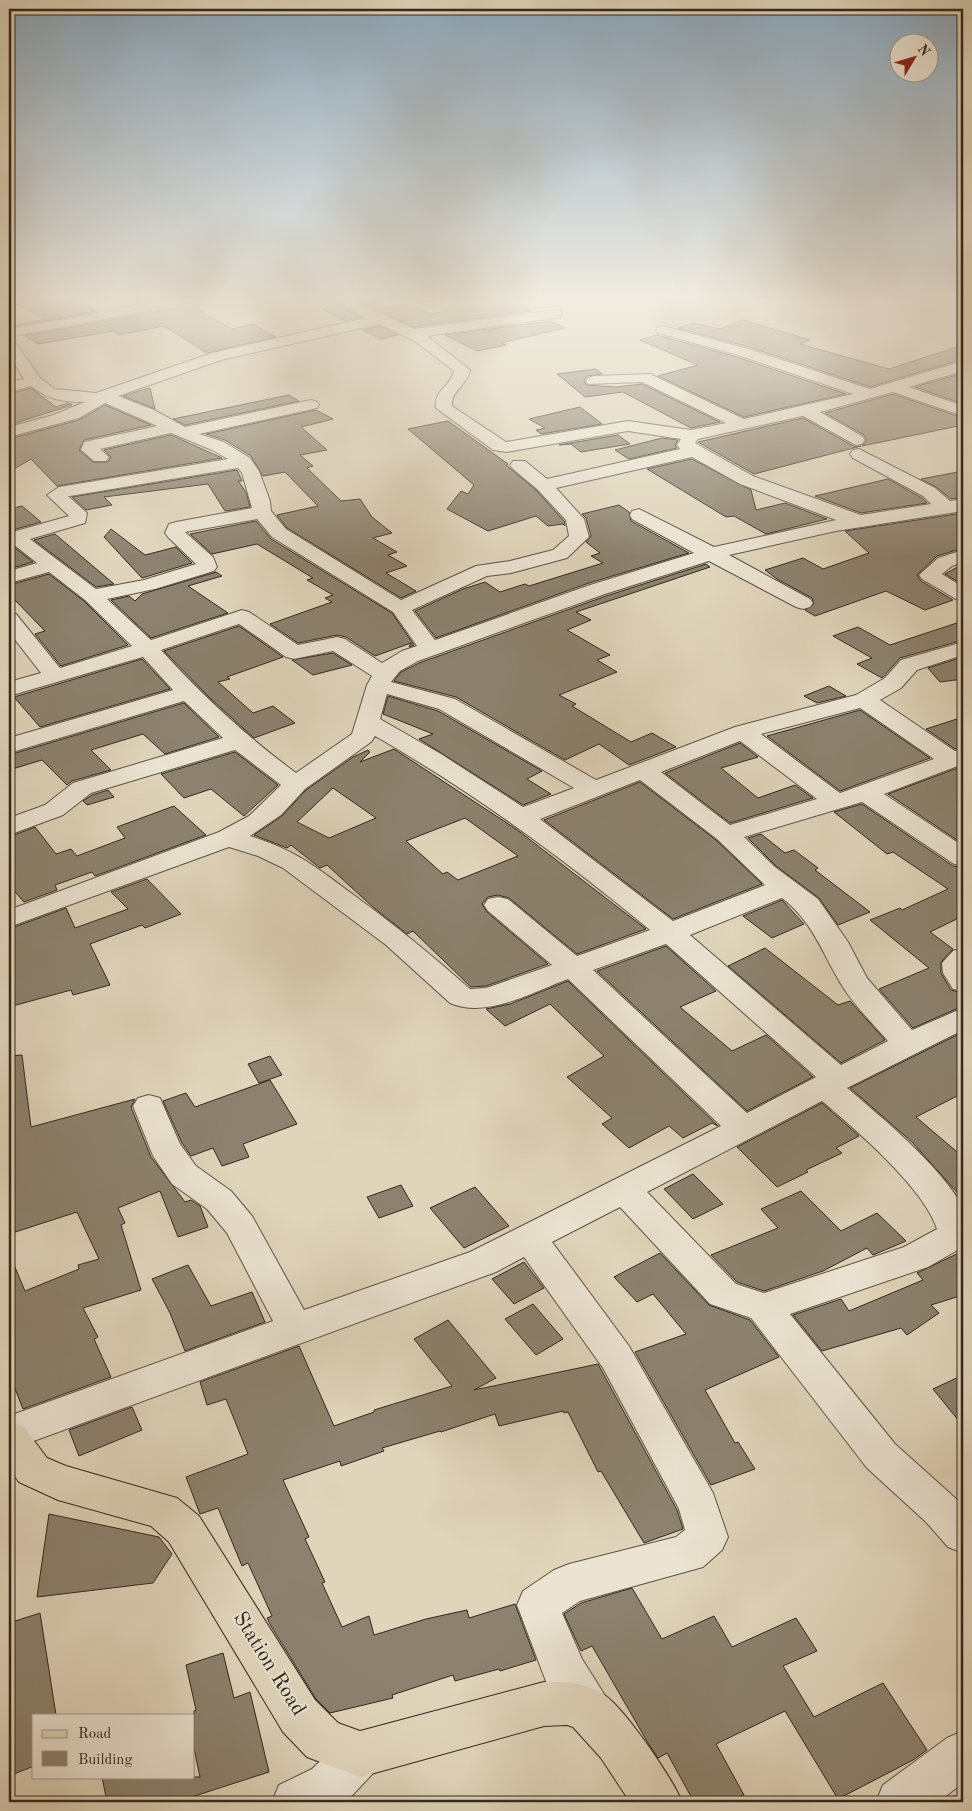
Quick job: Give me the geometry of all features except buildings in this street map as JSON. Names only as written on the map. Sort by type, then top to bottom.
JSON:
[{"type":"main road","name":"Station Road","points":[[9,1438],[32,1470],[58,1482],[163,1511],[184,1529],[299,1716],[323,1741],[360,1754]]},
{"type":"main road","points":[[360,1754],[544,1704],[567,1704],[588,1710],[617,1742],[658,1802]]},
{"type":"street","points":[[41,387],[50,393],[60,396],[97,398],[129,387]]},
{"type":"street","points":[[453,387],[443,395],[442,402],[444,408],[498,446],[506,447],[628,426],[692,443],[783,496],[856,520]]},
{"type":"street","points":[[664,387],[742,424]]},
{"type":"street","points":[[847,387],[870,394]]},
{"type":"street","points":[[543,484],[692,443],[742,424],[806,411],[893,387],[963,411]]},
{"type":"street","points":[[102,396],[148,414],[179,430],[228,451],[244,462],[258,493],[262,512],[280,533],[291,542],[400,608],[430,649]]},
{"type":"street","points":[[9,432],[82,410],[97,403],[102,396]]},
{"type":"street","points":[[100,457],[90,450],[90,446],[311,405]]},
{"type":"street","points":[[806,411],[858,447],[954,506]]},
{"type":"street","points":[[13,534],[78,519],[78,513],[56,495],[66,491],[244,462]]},
{"type":"street","points":[[400,608],[483,570],[511,567],[560,554],[579,536],[576,519],[543,484],[519,465]]},
{"type":"street","points":[[9,919],[228,838],[272,810],[296,784],[363,737],[369,723],[381,680],[392,666],[410,656],[577,596],[711,554],[856,520],[954,506]]},
{"type":"street","points":[[92,596],[148,585],[207,566],[206,562],[175,533],[176,528],[262,512]]},
{"type":"street","points":[[639,515],[803,603]]},
{"type":"street","points":[[13,534],[42,559],[92,596],[147,648],[188,693],[240,741],[296,784]]},
{"type":"street","points":[[963,556],[945,562],[929,575],[963,595]]},
{"type":"street","points":[[9,577],[52,565]]},
{"type":"street","points":[[9,689],[147,648],[242,616],[294,652],[337,644],[381,680],[446,704],[594,789]]},
{"type":"street","points":[[9,618],[56,676]]},
{"type":"street","points":[[521,817],[743,732],[864,700],[893,683],[909,665],[958,656]]},
{"type":"street","points":[[9,746],[188,693]]},
{"type":"street","points":[[864,700],[958,758]]},
{"type":"street","points":[[369,723],[421,750],[521,817],[672,932],[832,1082],[868,1123],[931,1187],[948,1210],[960,1235],[916,1257],[764,1308]]},
{"type":"street","points":[[743,732],[835,801]]},
{"type":"street","points":[[9,827],[61,807],[69,796],[82,788],[240,741]]},
{"type":"street","points":[[726,834],[865,792],[958,758]]},
{"type":"street","points":[[643,770],[726,834],[766,873],[808,905],[816,914],[854,982],[907,1044]]},
{"type":"street","points":[[865,792],[963,858]]},
{"type":"street","points":[[228,838],[267,850],[292,862],[396,939],[460,996],[467,1000],[489,997],[672,932],[785,887]]},
{"type":"street","points":[[498,905],[572,966],[744,1129]]},
{"type":"street","points":[[963,957],[956,963],[956,968],[963,982]]},
{"type":"street","points":[[9,1433],[295,1328],[483,1262],[832,1082],[963,1018]]},
{"type":"street","points":[[149,1106],[165,1148],[184,1175],[219,1200],[240,1225],[295,1328]]},
{"type":"street","points":[[624,1189],[723,1294],[764,1308],[881,1456],[940,1509],[963,1534]]},
{"type":"street","points":[[530,1238],[616,1358],[699,1506],[707,1537],[688,1554],[569,1584],[538,1605],[555,1644],[563,1669],[588,1710]]},
{"type":"street","points":[[296,1802],[329,1786],[360,1754]]},
{"type":"street","points":[[900,1802],[963,1754]]}]
